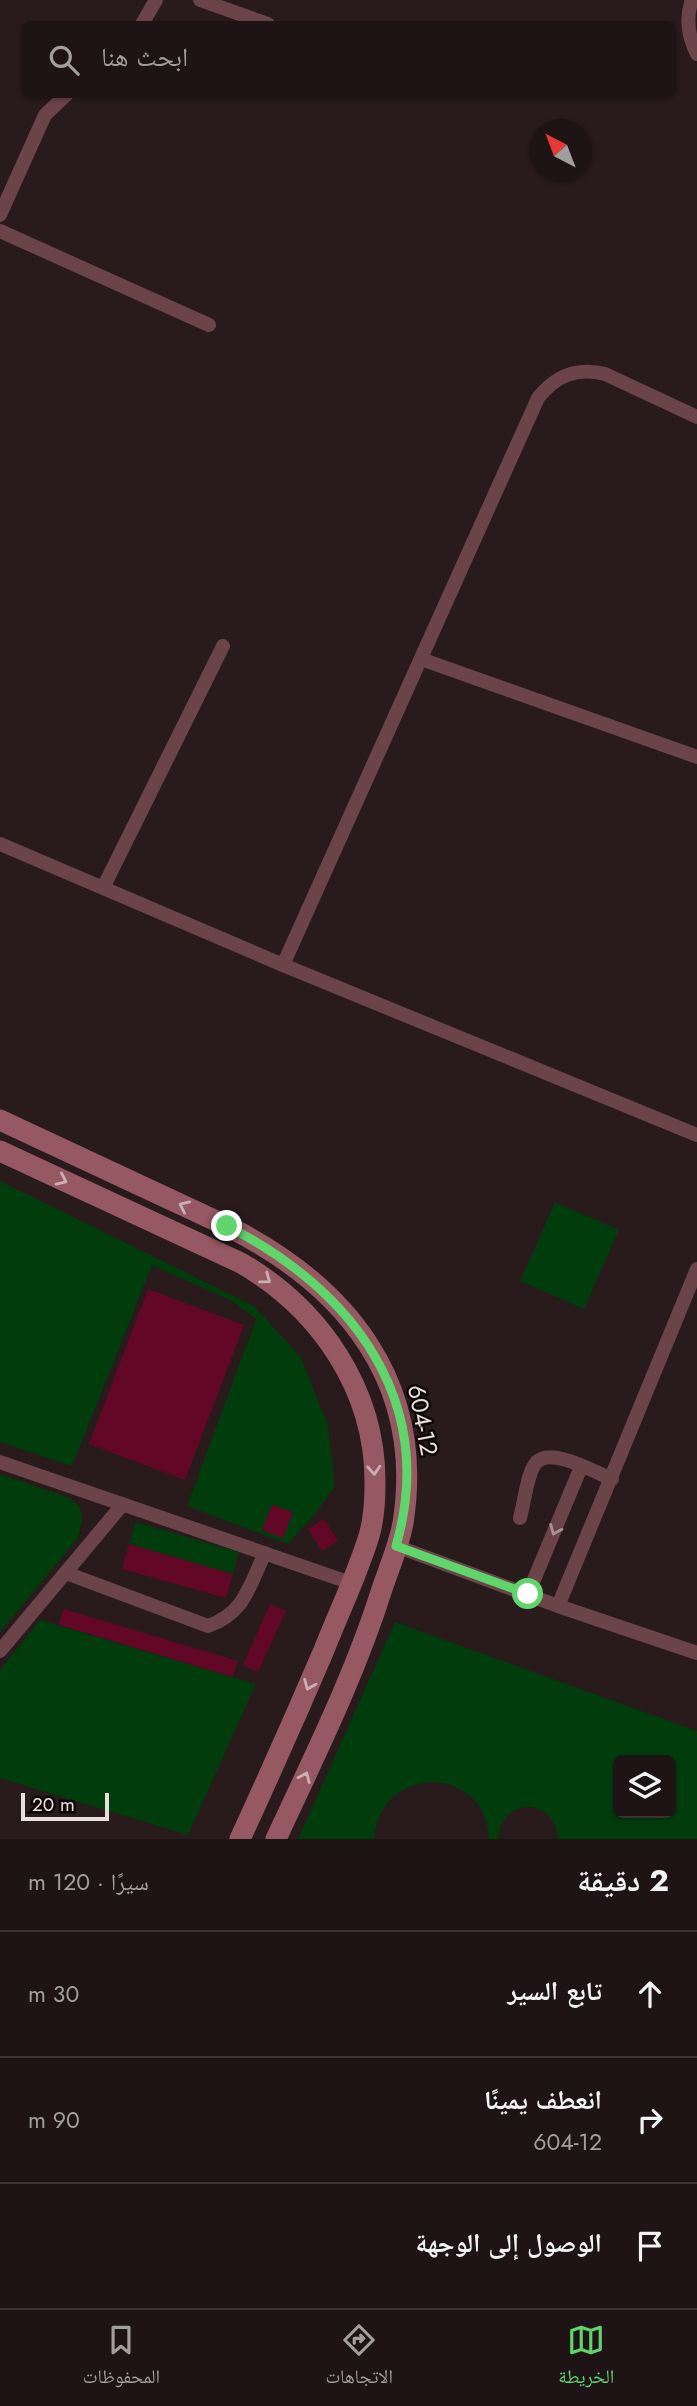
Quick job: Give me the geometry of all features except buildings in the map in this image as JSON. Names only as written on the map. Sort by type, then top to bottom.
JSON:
[{"type":"main road","name":"604-12","points":[[0,1120],[258,1241],[291,1263],[320,1288],[349,1319],[377,1357],[389,1380],[404,1437],[406,1495],[402,1526],[368,1632],[276,1839]]},
{"type":"main road","points":[[0,1151],[241,1263],[266,1278],[295,1302],[320,1330],[351,1376],[363,1406],[372,1438],[375,1470],[375,1503],[369,1535],[309,1685],[240,1839]]},
{"type":"lane","points":[[144,21],[156,0]]},
{"type":"lane","points":[[200,0],[260,21]]},
{"type":"lane","points":[[692,0],[687,26],[697,54]]},
{"type":"lane","points":[[0,215],[45,115],[63,98]]},
{"type":"lane","points":[[0,231],[209,325]]},
{"type":"lane","points":[[283,965],[538,398],[556,380],[579,371],[605,374],[696,412]]},
{"type":"lane","points":[[103,888],[223,646]]},
{"type":"lane","points":[[421,659],[697,757]]},
{"type":"lane","points":[[0,844],[283,965],[697,1135]]},
{"type":"lane","points":[[558,1606],[697,1269]]},
{"type":"lane","points":[[520,1518],[533,1466],[542,1458],[555,1456],[612,1479]]},
{"type":"lane","points":[[0,1462],[351,1583]]},
{"type":"lane","points":[[528,1594],[581,1467]]},
{"type":"lane","points":[[0,1651],[123,1504]]},
{"type":"lane","points":[[396,1546],[558,1606],[697,1653]]},
{"type":"lane","points":[[66,1573],[208,1626],[225,1620],[239,1608],[265,1553]]},
{"type":"green space","points":[[0,1181],[254,1306],[300,1356],[328,1425],[335,1486],[288,1544],[187,1506],[256,1319],[232,1301],[152,1265],[72,1466],[0,1442]]},
{"type":"green space","points":[[555,1202],[619,1230],[584,1309],[520,1281]]},
{"type":"green space","points":[[0,1474],[70,1498],[80,1507],[82,1519],[78,1538],[0,1632]]},
{"type":"green space","points":[[136,1522],[239,1552],[233,1574],[129,1544]]},
{"type":"green space","points":[[40,1620],[256,1684],[188,1835],[0,1778],[0,1670]]},
{"type":"green space","points":[[395,1622],[697,1731],[697,1839],[558,1839],[548,1815],[528,1807],[508,1815],[498,1839],[489,1839],[483,1814],[471,1797],[453,1786],[433,1782],[413,1786],[394,1796],[381,1814],[374,1839],[298,1839]]},
{"type":"route","points":[[227,1226],[258,1241],[291,1263],[320,1288],[362,1334],[377,1357],[389,1380],[404,1437],[406,1495],[396,1546],[528,1594]]}]
